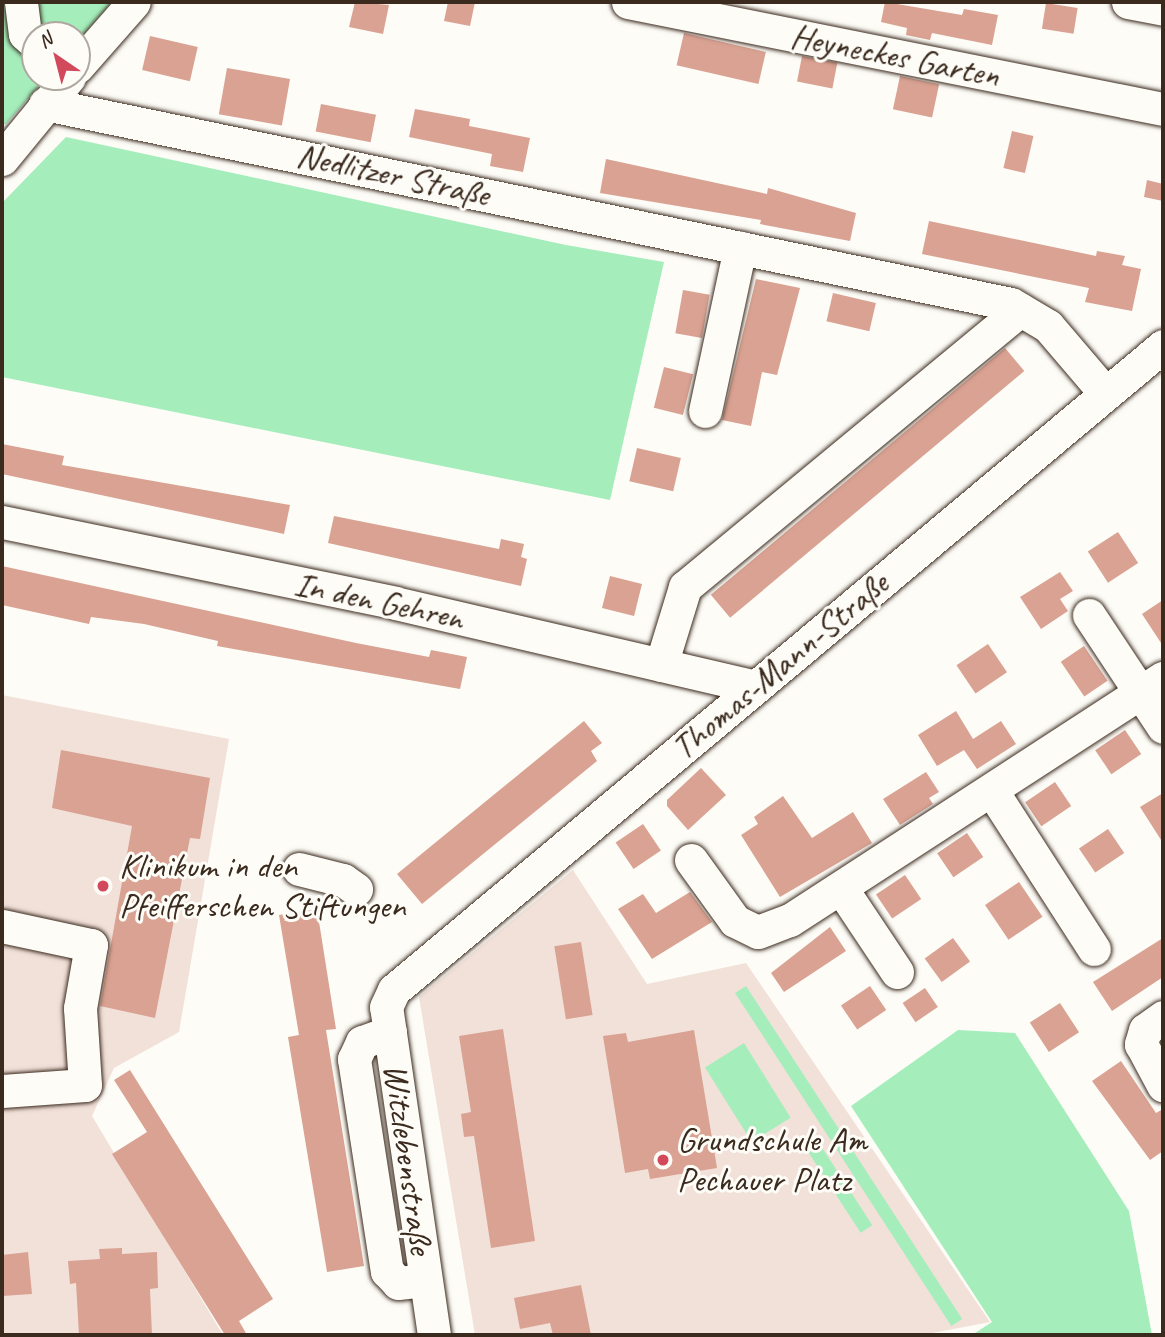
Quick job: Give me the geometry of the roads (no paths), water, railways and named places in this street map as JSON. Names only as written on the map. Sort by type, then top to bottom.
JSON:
[{"type":"street","points":[[21,2],[21,21]]},
{"type":"street","points":[[91,51],[134,2]]},
{"type":"street","name":"Heyneckes Garten","points":[[628,2],[1163,109]]},
{"type":"street","points":[[1128,2],[1163,9]]},
{"type":"street","points":[[2,159],[57,91]]},
{"type":"street","name":"Nedlitzer Straße","points":[[45,104],[740,247],[1020,310],[1048,326],[1106,394]]},
{"type":"street","points":[[705,411],[740,247]]},
{"type":"street","points":[[661,665],[685,587],[1020,310]]},
{"type":"street","name":"Thomas-Mann-Straße","points":[[397,986],[1163,346]]},
{"type":"street","name":"In den Gehren","points":[[2,522],[395,603],[755,687]]},
{"type":"street","points":[[1089,615],[1152,686],[1163,727]]},
{"type":"street","points":[[691,860],[735,920],[758,932],[790,920],[1152,686]]},
{"type":"street","points":[[992,791],[1094,950]]},
{"type":"street","points":[[299,869],[343,880],[356,889]]},
{"type":"street","points":[[841,888],[897,972]]},
{"type":"street","points":[[2,926],[91,945],[80,1009],[85,1085],[2,1091]]},
{"type":"street","name":"Witzlebenstraße","points":[[397,986],[386,1007],[434,1335]]},
{"type":"street","points":[[1163,1017],[1143,1033],[1141,1044],[1163,1085]]},
{"type":"place","name":"Klinikum in den Pfeifferschen Stiftungen","points":[[103,886]]},
{"type":"place","name":"Grundschule Am Pechauer Platz","points":[[663,1160]]}]
